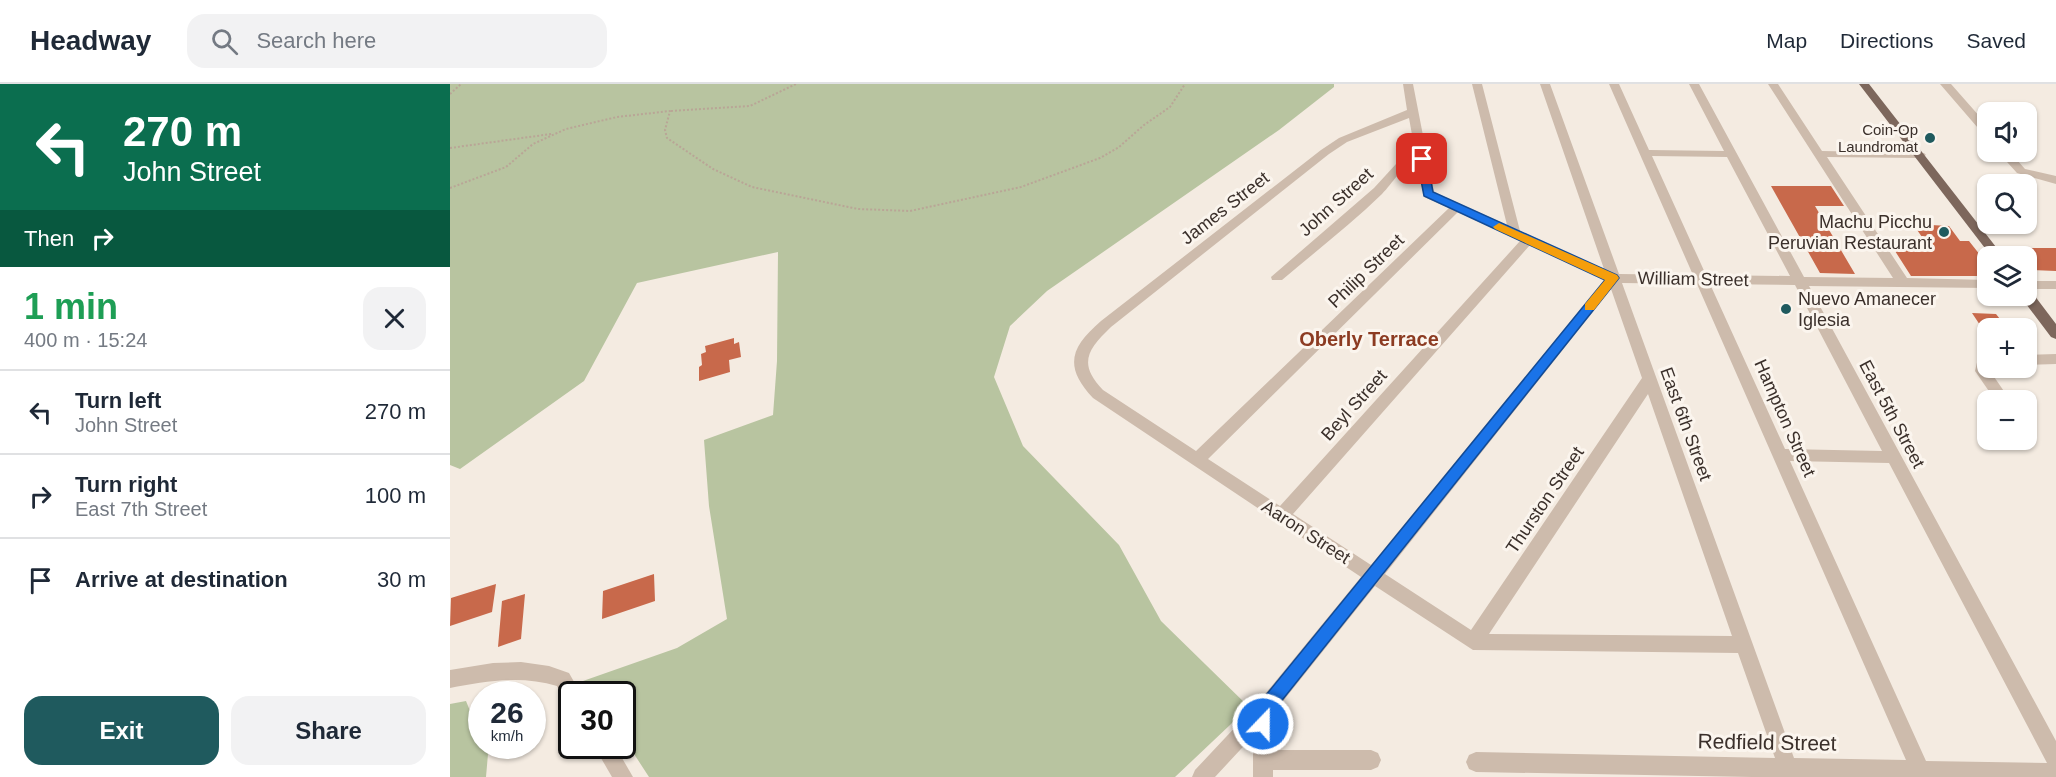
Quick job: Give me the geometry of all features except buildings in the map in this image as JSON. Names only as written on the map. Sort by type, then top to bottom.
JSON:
[{"type":"main road","points":[[1864,84],[1989,246]]},
{"type":"main road","points":[[2035,306],[2056,334]]},
{"type":"street","points":[[1408,84],[1428,194],[1613,278]]},
{"type":"street","points":[[1477,84],[1522,237]]},
{"type":"street","name":"East 6th Street","points":[[1545,84],[1789,772]]},
{"type":"street","name":"Hampton Street","points":[[1614,84],[1920,769]]},
{"type":"street","name":"East 5th Street","points":[[1694,84],[2056,761]]},
{"type":"street","points":[[1773,84],[1903,283]]},
{"type":"street","points":[[1945,84],[1977,120]]},
{"type":"street","name":"James Street","points":[[1080,360],[1084,346],[1096,332],[1325,152],[1353,136],[1413,112]]},
{"type":"street","points":[[1644,153],[1731,154]]},
{"type":"street","points":[[1819,154],[1920,155]]},
{"type":"street","name":"John Street","points":[[1277,277],[1378,191],[1400,166],[1409,161],[1422,159]]},
{"type":"street","points":[[2013,162],[2021,171],[2056,180]]},
{"type":"street","name":"Philip Street","points":[[1197,460],[1457,207]]},
{"type":"street","name":"Beyl Street","points":[[1281,516],[1522,237]]},
{"type":"street","name":"William Street","points":[[1202,777],[1263,712],[1613,278],[1977,284]]},
{"type":"street","points":[[2037,285],[2056,285]]},
{"type":"street","name":"Aaron Street","points":[[1080,360],[1084,379],[1098,394],[1473,642]]},
{"type":"street","points":[[2037,360],[2056,360]]},
{"type":"street","name":"Thurston Street","points":[[1473,642],[1649,380]]},
{"type":"street","points":[[1780,455],[1893,457]]},
{"type":"street","points":[[1473,642],[1744,645]]},
{"type":"street","points":[[450,679],[507,671],[538,671],[564,681]]},
{"type":"street","points":[[1263,712],[1263,769],[1371,760]]},
{"type":"street","points":[[612,759],[623,777]]},
{"type":"street","name":"Redfield Street","points":[[1476,762],[1524,770],[1789,772],[1920,769],[2056,772]]},
{"type":"path","points":[[450,94],[461,84]]},
{"type":"path","points":[[450,188],[506,167],[533,144],[566,129],[617,117],[750,106],[796,84]]},
{"type":"path","points":[[670,111],[665,130],[667,138],[713,169],[752,187],[858,209],[894,212],[1021,187],[1100,158],[1119,147],[1144,124],[1170,107],[1185,84]]},
{"type":"path","points":[[450,148],[475,142],[524,139],[556,134]]},
{"type":"green space","points":[[450,84],[1334,84],[1334,87],[1279,130],[1047,291],[1010,326],[994,377],[1023,446],[1119,545],[1161,621],[1249,707],[1175,777],[649,777],[636,757],[636,681],[583,681],[677,648],[727,619],[709,506],[704,440],[773,415],[777,361],[778,252],[637,283],[584,381],[460,469],[450,465]]},
{"type":"green space","points":[[466,701],[468,706],[468,759],[488,759],[486,777],[450,777],[450,704]]},
{"type":"slow traffic","points":[[1499,227],[1613,278],[1589,307]]},
{"type":"place","name":"Coin-Op Laundromat","points":[[1930,138]]},
{"type":"place","name":"Machu Picchu Peruvian Restaurant","points":[[1944,232]]},
{"type":"place","name":"Nuevo Amanecer Iglesia","points":[[1786,309]]},
{"type":"district","name":"Oberly Terrace","points":[[1369,339]]},
{"type":"route","points":[[1263,724],[1263,712],[1613,278],[1428,194],[1422,159]]}]
